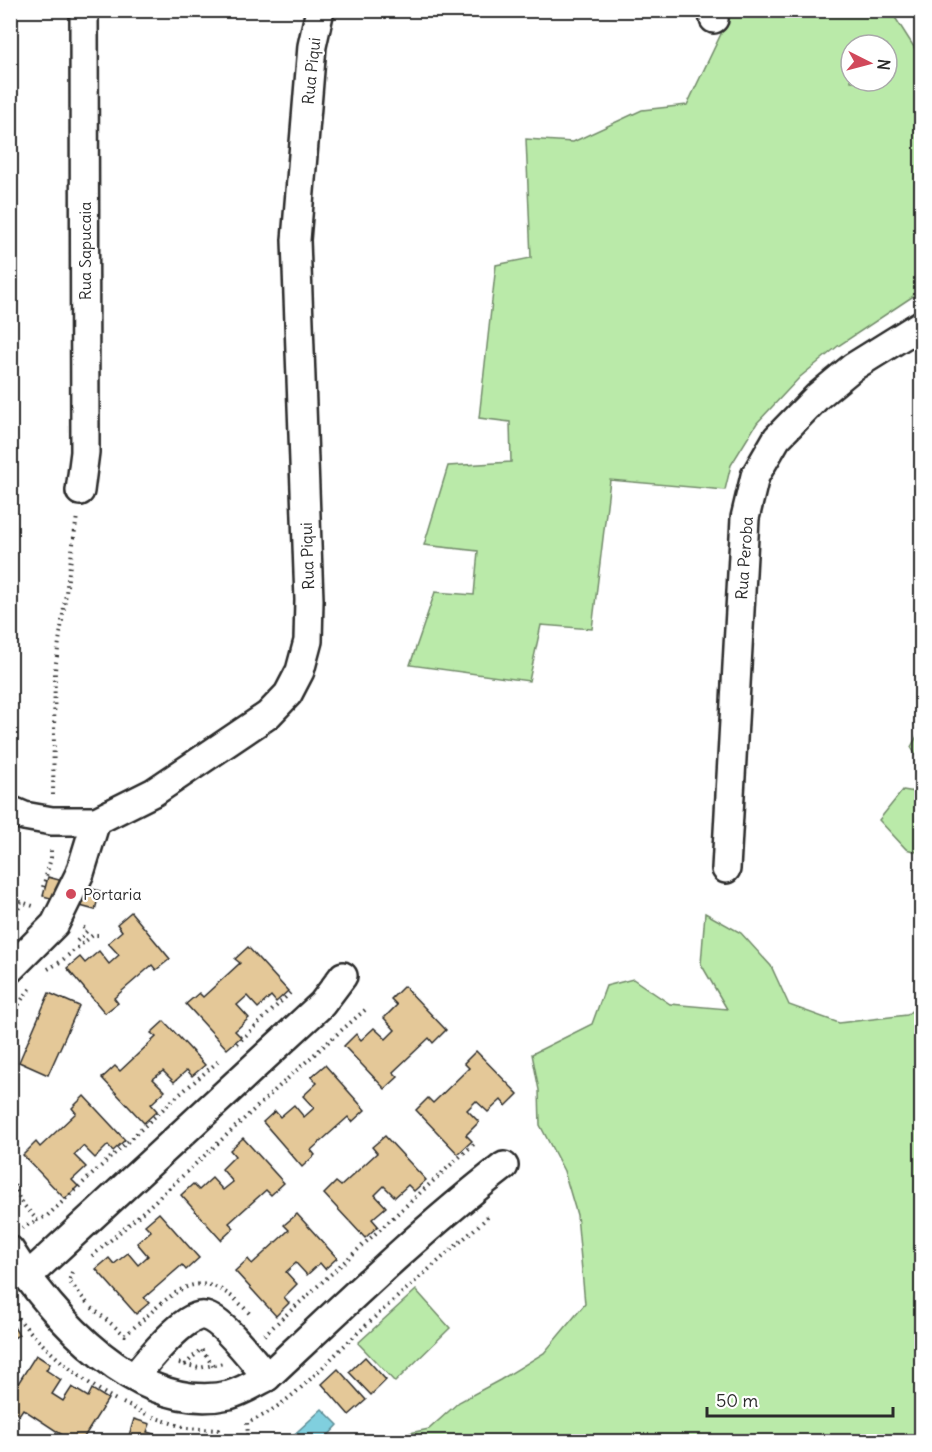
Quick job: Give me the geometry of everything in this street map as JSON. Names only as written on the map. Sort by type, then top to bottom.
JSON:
[{"type":"street","name":"Rua Sapucaia","points":[[80,491],[85,452],[84,10]]},
{"type":"street","name":"Rua Piqui","points":[[96,821],[154,792],[267,715],[288,694],[300,671],[308,641],[309,600],[296,240],[312,46],[320,10]]},
{"type":"street","name":"Rua Peroba","points":[[726,870],[745,518],[755,476],[777,438],[818,396],[853,367],[921,324]]},
{"type":"street","points":[[10,810],[24,816],[52,821],[96,821],[80,873],[55,924],[10,969]]},
{"type":"street","points":[[27,1276],[322,1004],[343,976]]},
{"type":"street","points":[[12,1241],[27,1276],[49,1306],[97,1352],[135,1377],[173,1392],[209,1397],[229,1395],[247,1389],[267,1377],[379,1272],[504,1166]]},
{"type":"street","points":[[135,1377],[156,1350],[194,1316],[203,1315],[214,1319],[267,1377]]},
{"type":"path","points":[[42,888],[51,858],[55,670],[80,491]]},
{"type":"path","points":[[10,924],[14,921],[21,902],[37,907],[40,898]]},
{"type":"path","points":[[45,971],[93,935],[101,936]]},
{"type":"path","points":[[235,1046],[292,990]]},
{"type":"path","points":[[88,1259],[128,1226],[311,1055],[365,1010]]},
{"type":"path","points":[[12,1241],[62,1204],[174,1099],[226,1054]]},
{"type":"path","points":[[262,1337],[476,1142]]},
{"type":"path","points":[[10,1174],[20,1201],[38,1220]]},
{"type":"path","points":[[76,1269],[69,1281],[72,1286],[94,1310],[125,1335],[181,1288],[197,1285],[213,1285],[226,1291],[253,1318]]},
{"type":"path","points":[[260,1325],[267,1333]]},
{"type":"path","points":[[185,1365],[201,1349],[214,1366]]},
{"type":"path","points":[[174,1361],[199,1368],[225,1363]]},
{"type":"green space","points":[[732,11],[891,11],[921,58],[921,291],[838,346],[800,377],[757,423],[731,465],[725,490],[610,480],[592,629],[541,625],[529,681],[410,665],[435,592],[474,595],[478,551],[424,545],[448,466],[511,462],[510,422],[479,418],[496,265],[531,258],[526,139],[573,142],[642,110],[687,105]]},
{"type":"green space","points":[[921,729],[921,764],[911,747]]},
{"type":"green space","points":[[903,790],[921,793],[921,853],[906,849],[879,820]]},
{"type":"green space","points":[[705,913],[741,933],[771,966],[789,1005],[839,1023],[907,1015],[921,1002],[921,1441],[407,1441],[410,1433],[429,1429],[459,1402],[544,1353],[585,1304],[577,1215],[564,1171],[540,1125],[539,1090],[532,1054],[592,1024],[606,986],[633,979],[670,1004],[727,1009],[701,964]]},
{"type":"green space","points":[[416,1290],[450,1328],[395,1382],[358,1343]]},
{"type":"water","points":[[322,1409],[338,1425],[323,1441],[287,1441]]},
{"type":"building","name":"Portaria","points":[[48,877],[100,891],[95,910],[43,896]]},
{"type":"building","points":[[131,912],[170,959],[156,970],[152,965],[114,998],[118,1003],[105,1013],[67,968],[80,957],[85,963],[99,951],[109,964],[119,955],[108,943],[122,931],[117,924]]},
{"type":"building","points":[[248,947],[288,991],[276,1002],[271,996],[258,1008],[247,996],[237,1005],[249,1018],[235,1031],[241,1037],[227,1049],[186,1004],[199,993],[203,997],[240,963],[235,959]]},
{"type":"building","points":[[404,986],[446,1030],[433,1043],[429,1038],[393,1072],[398,1077],[385,1089],[344,1046],[356,1034],[361,1040],[374,1028],[386,1039],[395,1030],[384,1018],[397,1005],[391,999]]},
{"type":"building","points":[[49,993],[79,1006],[48,1075],[19,1062]]},
{"type":"building","points":[[164,1021],[205,1065],[192,1076],[187,1070],[174,1082],[163,1071],[153,1079],[165,1091],[151,1104],[157,1111],[144,1123],[102,1078],[115,1066],[120,1071],[156,1037],[151,1033]]},
{"type":"building","points":[[476,1051],[518,1094],[506,1106],[501,1100],[488,1112],[476,1101],[467,1110],[479,1122],[466,1135],[472,1141],[458,1154],[416,1110],[428,1098],[433,1103],[469,1068],[464,1063]]},
{"type":"building","points":[[325,1065],[365,1110],[352,1122],[348,1117],[311,1150],[315,1155],[302,1167],[263,1122],[275,1111],[280,1117],[294,1105],[304,1117],[314,1108],[303,1096],[317,1083],[311,1077]]},
{"type":"building","points":[[84,1096],[125,1140],[113,1151],[108,1145],[95,1158],[83,1146],[74,1155],[86,1167],[72,1180],[78,1186],[65,1199],[23,1155],[36,1142],[40,1147],[76,1113],[72,1108]]},
{"type":"building","points":[[385,1136],[426,1180],[414,1191],[408,1185],[395,1197],[384,1186],[375,1195],[386,1207],[372,1219],[378,1226],[365,1238],[324,1194],[336,1182],[341,1186],[377,1153],[372,1147]]},
{"type":"building","points":[[243,1138],[284,1183],[271,1195],[266,1190],[229,1223],[234,1228],[221,1240],[181,1195],[193,1184],[199,1190],[212,1178],[223,1190],[233,1182],[222,1169],[235,1156],[230,1150]]},
{"type":"building","points":[[159,1213],[199,1258],[186,1270],[182,1265],[144,1298],[149,1303],[136,1314],[96,1269],[109,1258],[114,1264],[128,1253],[138,1265],[148,1256],[137,1243],[151,1231],[145,1225]]},
{"type":"building","points":[[297,1214],[337,1258],[325,1269],[320,1263],[307,1275],[296,1263],[286,1272],[297,1284],[284,1297],[289,1303],[276,1316],[235,1271],[248,1259],[252,1264],[289,1230],[284,1225]]},
{"type":"building","points":[[10,1321],[19,1335],[10,1340]]},
{"type":"building","points":[[36,1355],[50,1364],[46,1370],[61,1380],[52,1394],[63,1401],[72,1387],[88,1397],[92,1389],[108,1399],[81,1442],[61,1442],[64,1436],[23,1409],[19,1415],[10,1409],[10,1396]]},
{"type":"building","points":[[365,1357],[386,1380],[371,1395],[349,1372]]},
{"type":"building","points":[[338,1369],[366,1400],[349,1415],[322,1384]]},
{"type":"building","points":[[134,1419],[150,1424],[147,1432],[164,1437],[163,1442],[127,1442]]},
{"type":"place","name":"Portaria","points":[[71,894]]}]
